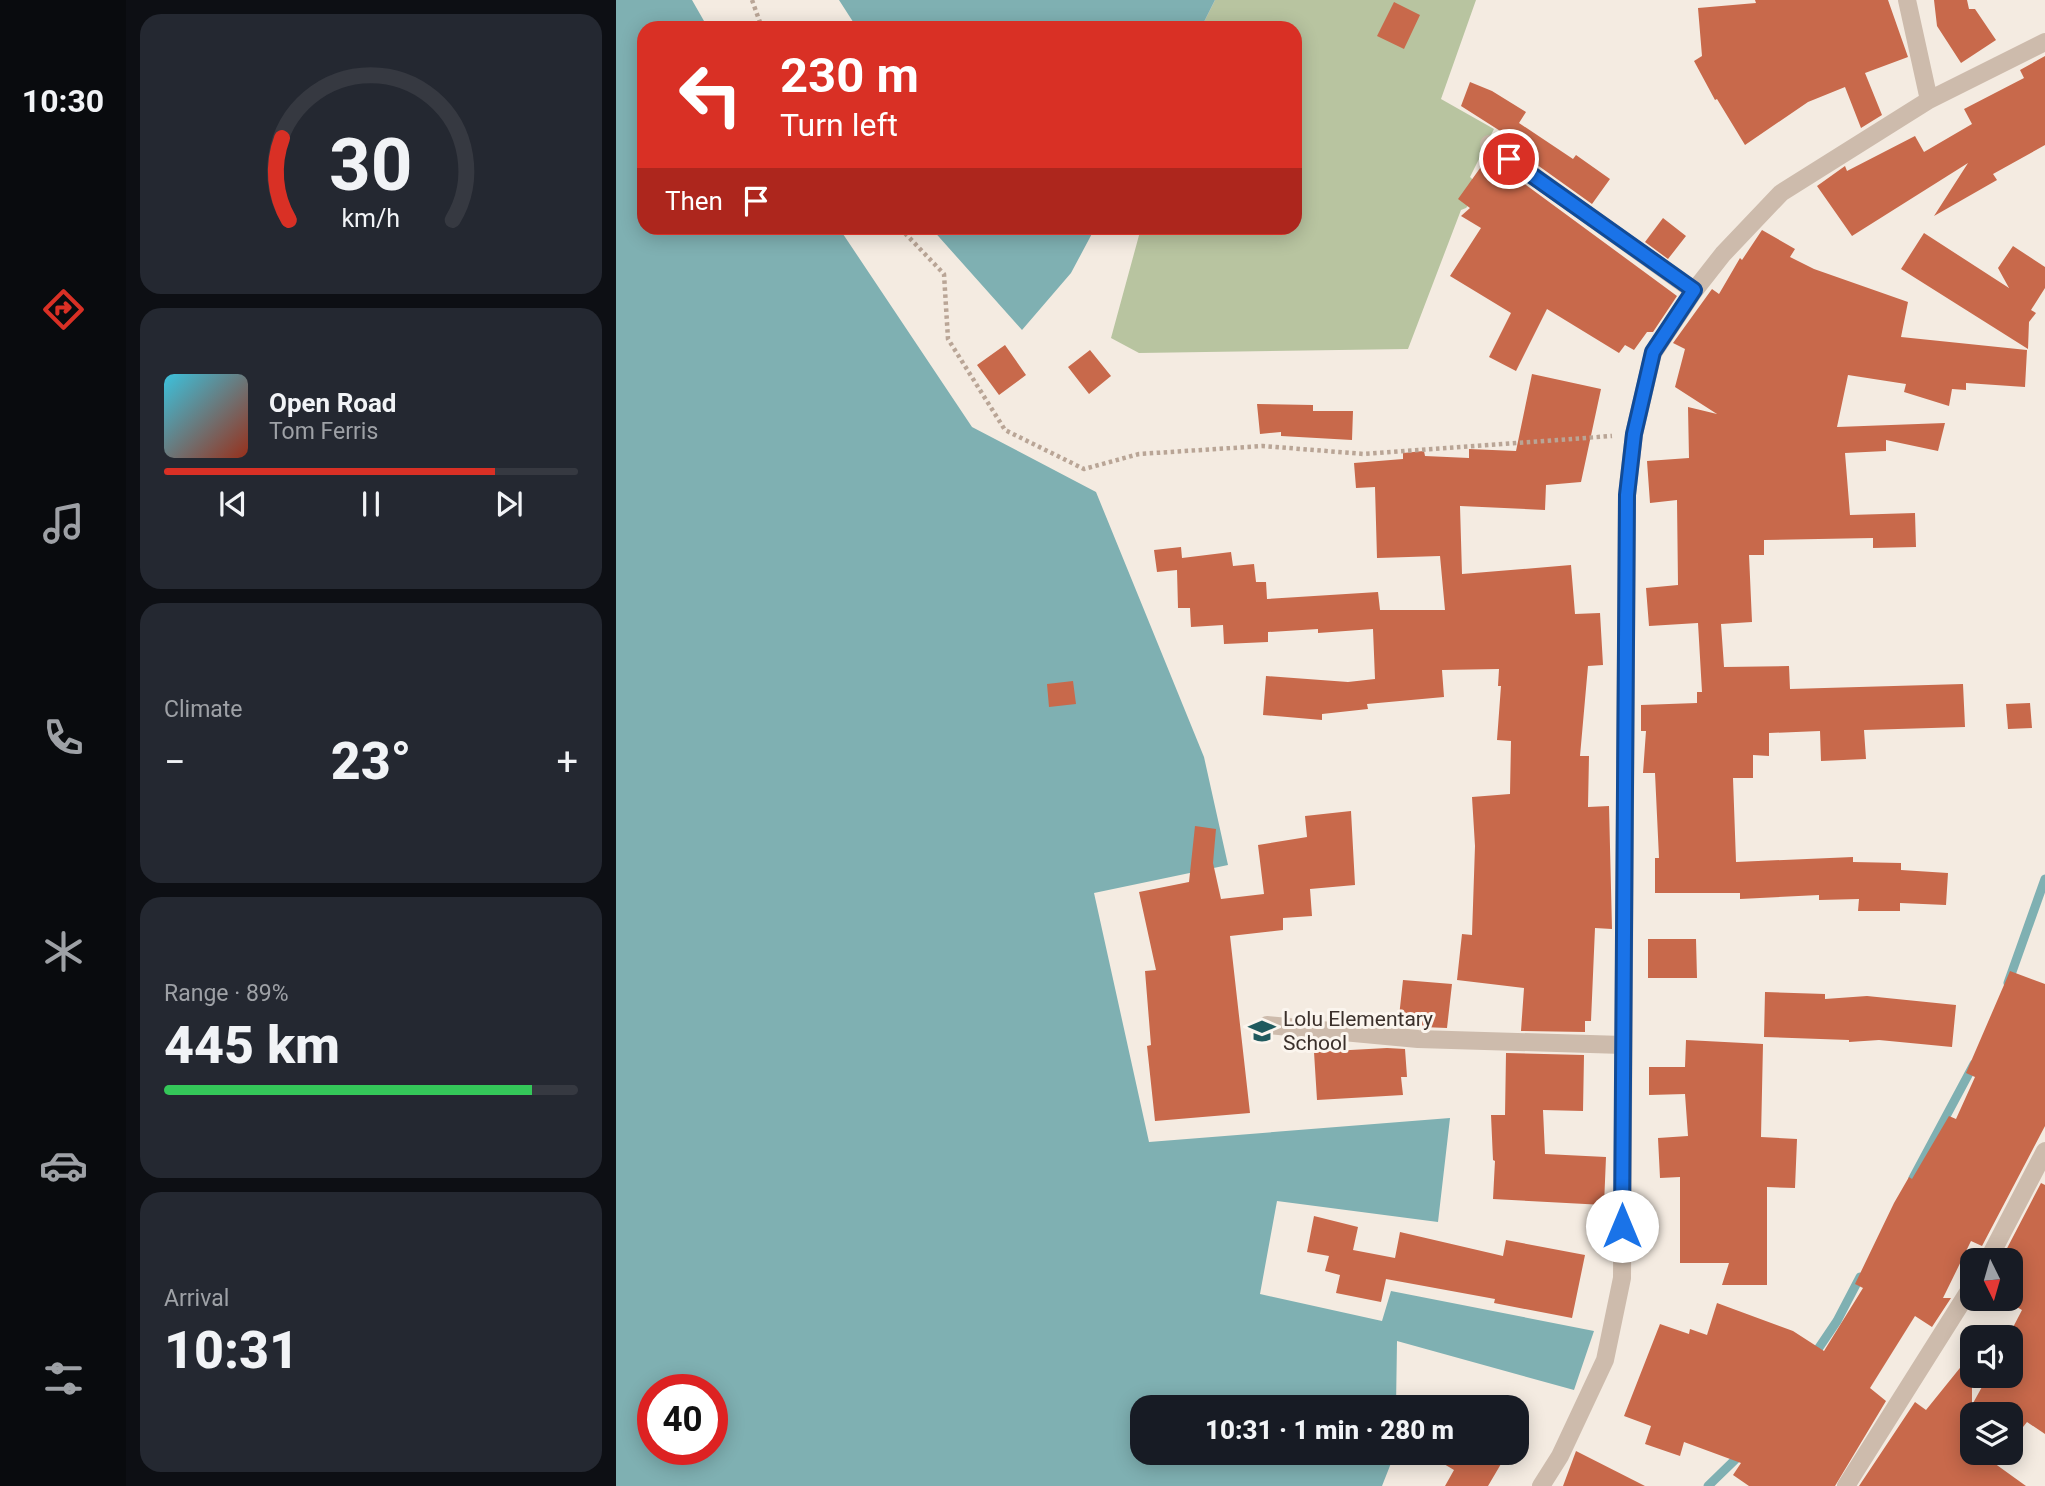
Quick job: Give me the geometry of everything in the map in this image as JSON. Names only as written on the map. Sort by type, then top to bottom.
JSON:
[{"type":"street","points":[[1907,0],[1929,100]]},
{"type":"street","points":[[1541,1486],[1560,1456],[1605,1360],[1622,1278],[1627,495],[1634,434],[1653,352],[1694,290],[1723,254],[1781,193],[1929,100],[2045,42]]},
{"type":"street","points":[[1489,144],[1694,290]]},
{"type":"street","points":[[1267,1025],[1418,1039],[1623,1045]]},
{"type":"street","points":[[1994,1248],[2045,1150]]},
{"type":"street","points":[[1846,1486],[1960,1305]]},
{"type":"path","points":[[752,0],[760,21]]},
{"type":"path","points":[[907,235],[944,274],[948,339],[1005,430],[1084,469],[1139,454],[1264,446],[1364,454],[1634,434]]},
{"type":"green space","points":[[1215,0],[1476,0],[1441,99],[1494,129],[1470,177],[1483,189],[1461,210],[1408,349],[1139,353],[1111,338],[1139,235],[1302,235],[1302,21],[1204,21]]},
{"type":"water","points":[[616,0],[692,0],[704,21],[637,21],[637,235],[844,235],[972,427],[1096,492],[1204,757],[1228,865],[1094,893],[1149,1142],[1450,1118],[1438,1222],[1277,1201],[1260,1294],[1382,1321],[1391,1291],[1594,1331],[1574,1390],[1397,1341],[1396,1395],[1130,1395],[1130,1465],[1390,1465],[1382,1486],[616,1486]]},
{"type":"water","points":[[839,0],[1215,0],[1204,21],[852,21]]},
{"type":"water","points":[[937,235],[1091,235],[1071,273],[1022,330]]},
{"type":"building","points":[[1755,0],[1888,0],[1908,57],[1865,73],[1882,115],[1861,128],[1845,87],[1808,102],[1745,145],[1717,99],[1715,100],[1694,61],[1702,56],[1698,8],[1756,3]]},
{"type":"building","points":[[1934,0],[1967,0],[1969,9],[1975,9],[1996,40],[1961,63],[1937,26]]},
{"type":"building","points":[[1394,2],[1420,15],[1404,49],[1377,36]]},
{"type":"building","points":[[2045,56],[2045,145],[1993,174],[1997,180],[1934,216],[1968,163],[1852,236],[1817,186],[1845,166],[1847,171],[1915,136],[1924,152],[1972,124],[1964,109],[2024,78],[2020,70]]},
{"type":"building","points":[[1470,82],[1492,91],[1526,112],[1519,123],[1573,159],[1576,155],[1610,179],[1592,204],[1501,139],[1505,134],[1461,106]]},
{"type":"building","points":[[1488,157],[1677,296],[1653,332],[1647,332],[1634,350],[1625,345],[1619,353],[1547,309],[1516,371],[1489,357],[1511,313],[1450,276],[1481,228],[1461,216],[1470,208],[1458,199]]},
{"type":"building","points":[[1663,218],[1686,236],[1668,259],[1645,242]]},
{"type":"building","points":[[1762,230],[1795,249],[1790,257],[1814,269],[1908,302],[1901,337],[2027,350],[2025,387],[1966,383],[1966,390],[1952,389],[1949,406],[1904,392],[1906,384],[1848,375],[1837,427],[1945,423],[1938,451],[1886,440],[1886,451],[1845,453],[1850,515],[1915,513],[1916,547],[1873,548],[1873,538],[1764,540],[1764,555],[1749,555],[1752,622],[1721,624],[1724,667],[1789,666],[1790,689],[1963,684],[1965,727],[1864,730],[1866,759],[1821,761],[1820,731],[1769,733],[1769,756],[1753,755],[1753,778],[1733,778],[1736,862],[1853,857],[1853,862],[1901,863],[1901,870],[1948,873],[1946,905],[1900,903],[1900,911],[1858,911],[1859,899],[1819,900],[1819,895],[1740,899],[1740,893],[1655,893],[1655,858],[1659,858],[1655,773],[1643,773],[1646,731],[1641,731],[1641,705],[1697,703],[1697,692],[1702,692],[1698,623],[1649,626],[1646,588],[1678,585],[1677,500],[1650,503],[1647,461],[1689,458],[1688,407],[1717,414],[1675,387],[1685,349],[1673,343],[1712,289],[1719,294],[1740,258],[1742,260]]},
{"type":"building","points":[[1924,233],[2009,288],[1998,268],[2013,246],[2045,267],[2045,288],[2031,310],[2036,313],[2029,322],[2028,349],[1901,269]]},
{"type":"building","points":[[1005,345],[1026,375],[999,395],[977,365]]},
{"type":"building","points":[[1090,350],[1111,376],[1089,394],[1068,367]]},
{"type":"building","points":[[1532,374],[1601,389],[1581,482],[1546,485],[1545,510],[1460,506],[1462,574],[1571,565],[1575,614],[1600,613],[1603,665],[1588,666],[1580,756],[1589,756],[1588,807],[1609,806],[1612,929],[1595,928],[1591,1021],[1585,1021],[1585,1032],[1521,1031],[1524,988],[1457,980],[1462,934],[1472,935],[1475,846],[1472,797],[1510,794],[1511,741],[1497,740],[1501,686],[1498,686],[1499,669],[1442,670],[1444,697],[1367,704],[1368,709],[1322,714],[1322,720],[1263,715],[1266,676],[1348,682],[1375,679],[1373,629],[1318,633],[1318,629],[1268,632],[1268,642],[1224,644],[1223,625],[1191,627],[1190,608],[1178,608],[1177,570],[1157,572],[1154,550],[1181,547],[1182,558],[1231,552],[1233,566],[1254,564],[1256,582],[1266,582],[1267,599],[1378,592],[1380,610],[1445,610],[1440,556],[1377,558],[1375,487],[1356,488],[1354,463],[1403,459],[1403,453],[1424,451],[1425,456],[1469,458],[1469,449],[1516,451]]},
{"type":"building","points":[[1257,404],[1313,405],[1313,411],[1353,411],[1352,440],[1281,436],[1281,432],[1260,434]]},
{"type":"building","points":[[1073,681],[1076,704],[1049,707],[1047,684]]},
{"type":"building","points":[[2030,703],[2032,728],[2008,729],[2006,704]]},
{"type":"building","points":[[1351,811],[1355,885],[1310,889],[1312,916],[1283,918],[1283,930],[1230,936],[1250,1113],[1155,1121],[1147,1046],[1151,1045],[1145,971],[1156,970],[1139,892],[1189,882],[1195,826],[1216,829],[1213,863],[1221,899],[1264,894],[1258,845],[1307,837],[1305,816]]},
{"type":"building","points":[[1648,939],[1696,939],[1697,978],[1648,978]]},
{"type":"building","points":[[2010,971],[2045,984],[2045,1126],[1982,1246],[1971,1241],[1968,1248],[1960,1248],[1960,1263],[1943,1298],[1951,1298],[1932,1327],[1915,1316],[1870,1388],[1886,1401],[1835,1486],[1749,1486],[1733,1475],[1741,1463],[1684,1442],[1680,1456],[1645,1444],[1651,1426],[1624,1416],[1660,1324],[1689,1334],[1690,1329],[1707,1335],[1717,1303],[1793,1331],[1824,1351],[1863,1288],[1855,1284],[1894,1203],[1909,1177],[1912,1179],[1949,1116],[1956,1119],[1975,1077],[1966,1073]]},
{"type":"building","points":[[1403,980],[1452,984],[1447,1028],[1398,1026]]},
{"type":"building","points":[[1765,992],[1825,994],[1825,999],[1867,996],[1956,1005],[1952,1047],[1879,1040],[1849,1042],[1764,1037]]},
{"type":"building","points":[[1686,1040],[1763,1044],[1761,1137],[1797,1139],[1795,1188],[1767,1187],[1767,1285],[1722,1285],[1729,1263],[1680,1263],[1680,1177],[1660,1178],[1658,1138],[1688,1136],[1685,1094],[1649,1095],[1649,1067],[1685,1067]]},
{"type":"building","points":[[1405,1049],[1407,1077],[1401,1077],[1403,1095],[1317,1100],[1314,1052]]},
{"type":"building","points":[[1506,1053],[1584,1055],[1583,1111],[1543,1110],[1545,1154],[1606,1157],[1604,1205],[1493,1199],[1495,1161],[1491,1115],[1505,1115]]},
{"type":"building","points":[[2041,1183],[2045,1185],[2045,1434],[2027,1422],[2023,1427],[2023,1402],[1974,1402],[1981,1388],[2023,1388],[2023,1325],[2014,1325],[2023,1311],[2023,1248],[2007,1248]]},
{"type":"building","points":[[1314,1216],[1358,1227],[1353,1250],[1395,1258],[1400,1232],[1503,1256],[1506,1240],[1585,1255],[1572,1318],[1494,1303],[1495,1299],[1386,1279],[1381,1302],[1336,1293],[1340,1275],[1325,1271],[1329,1256],[1307,1252]]},
{"type":"building","points":[[1960,1368],[1960,1388],[1972,1388],[1972,1402],[1960,1402],[1960,1465],[1997,1465],[2026,1486],[1859,1486],[1915,1402],[1926,1410]]},
{"type":"building","points":[[1576,1451],[1645,1486],[1563,1486]]},
{"type":"building","points":[[1446,1465],[1500,1465],[1488,1486],[1445,1486],[1454,1470]]},
{"type":"waterway","points":[[2008,983],[2045,879]]},
{"type":"waterway","points":[[1913,1178],[1974,1064]]},
{"type":"waterway","points":[[1812,1358],[1837,1321],[1860,1277]]},
{"type":"waterway","points":[[1708,1486],[1742,1453]]},
{"type":"place","name":"Lolu Elementary School","points":[[1262,1031]]},
{"type":"route","points":[[1509,159],[1694,290],[1653,352],[1634,434],[1627,495],[1622,1226]]}]
